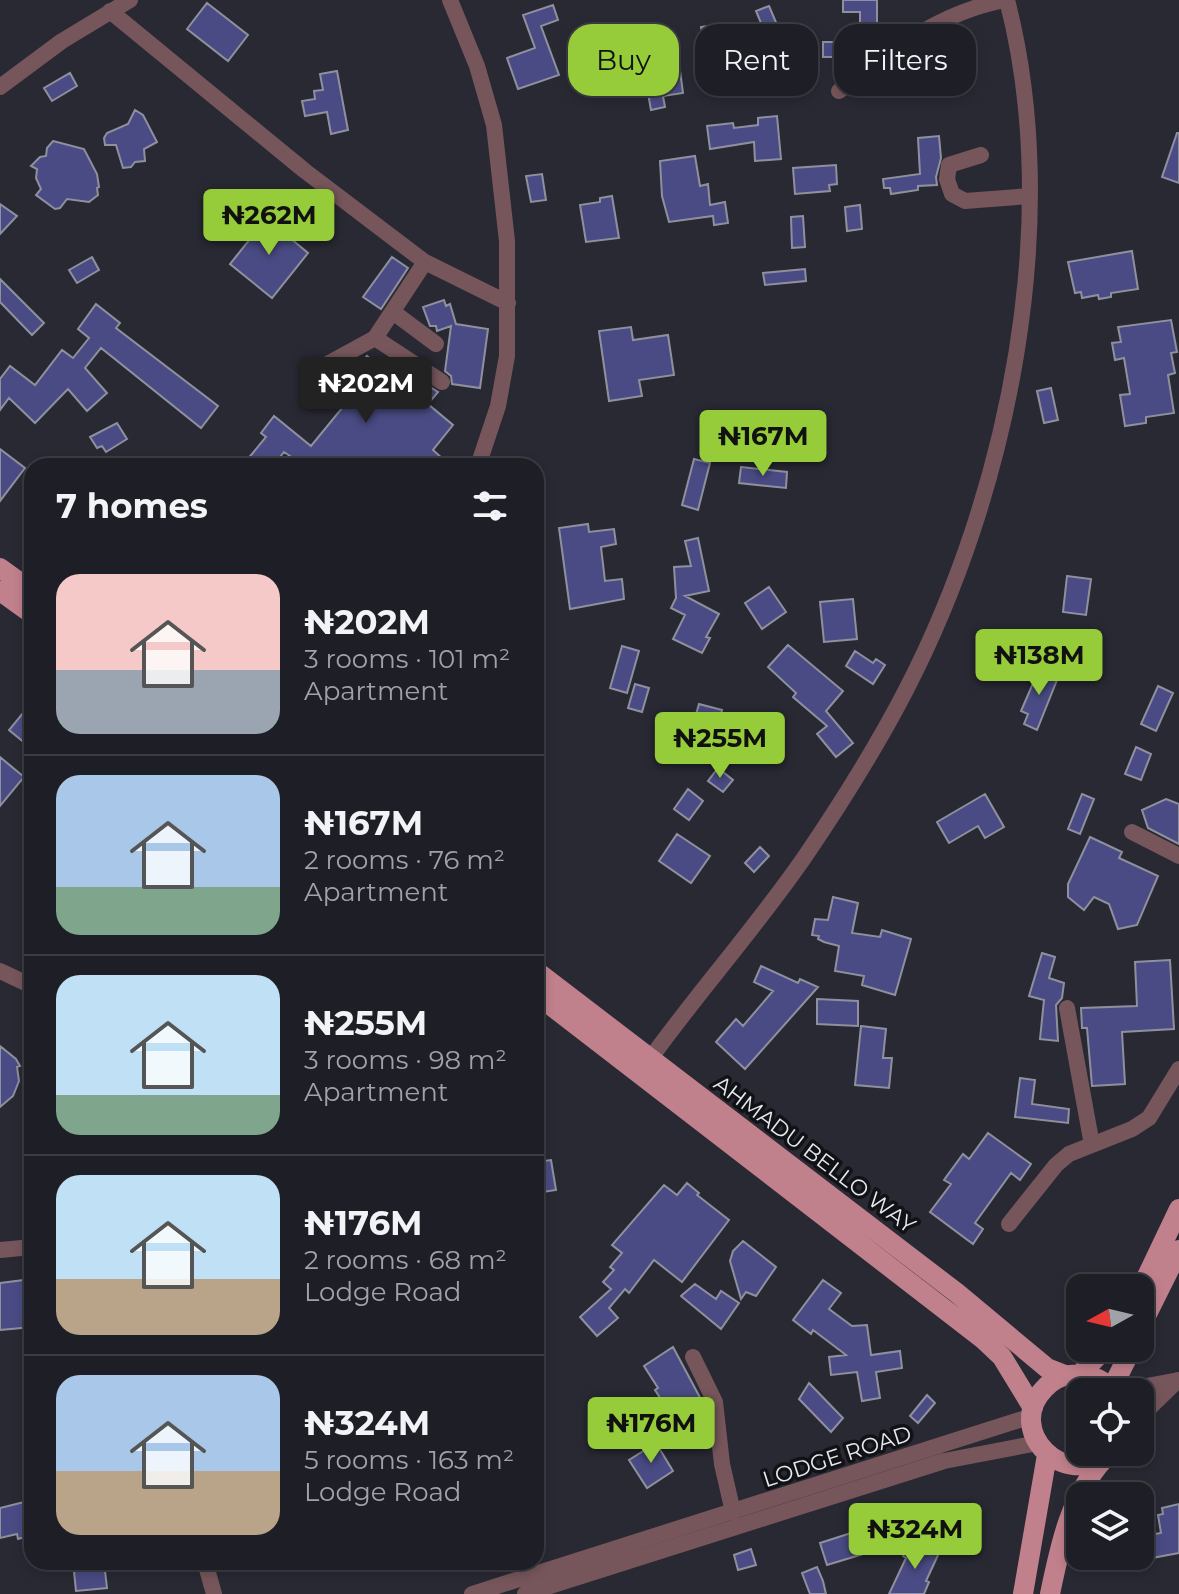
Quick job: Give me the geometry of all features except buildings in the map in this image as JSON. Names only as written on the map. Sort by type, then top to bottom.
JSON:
[{"type":"main road","points":[[0,568],[24,585]]},
{"type":"main road","points":[[0,591],[24,608]]},
{"type":"main road","name":"AHMADU BELLO WAY","points":[[544,978],[645,1066],[744,1142],[983,1339],[1002,1357],[1032,1412],[1033,1430],[1043,1449]]},
{"type":"main road","name":"AHMADU BELLO WAY","points":[[544,999],[645,1066]]},
{"type":"main road","name":"AHMADU BELLO WAY","points":[[744,1142],[957,1293],[1047,1368],[1097,1378]]},
{"type":"main road","points":[[1148,1274],[1179,1209]]},
{"type":"main road","points":[[1154,1300],[1179,1250]]},
{"type":"main road","points":[[1032,1412],[1039,1393],[1050,1382],[1073,1374],[1088,1362]]},
{"type":"main road","points":[[1023,1594],[1043,1449],[1066,1463]]},
{"type":"main road","points":[[1050,1594],[1066,1526],[1097,1466]]},
{"type":"street","points":[[0,87],[62,41],[130,0]]},
{"type":"street","points":[[450,0],[477,66],[494,125],[507,241],[507,356],[498,406],[481,458]]},
{"type":"street","points":[[645,1066],[805,856],[906,690],[957,577],[1001,435],[1021,329],[1030,196],[1026,107],[1018,43],[1006,0],[973,6],[936,24]]},
{"type":"street","points":[[110,11],[257,132],[425,262],[508,303]]},
{"type":"street","points":[[981,155],[949,165],[947,179],[952,194],[965,201],[1030,196]]},
{"type":"street","points":[[320,368],[375,338],[425,262]]},
{"type":"street","points":[[393,312],[436,344]]},
{"type":"street","points":[[375,338],[442,382]]},
{"type":"street","points":[[1132,832],[1179,856]]},
{"type":"street","points":[[0,971],[24,982]]},
{"type":"street","points":[[1067,1008],[1092,1145]]},
{"type":"street","points":[[1009,1224],[1056,1165],[1069,1154],[1132,1129],[1149,1118],[1179,1069]]},
{"type":"street","points":[[0,1250],[24,1248]]},
{"type":"street","points":[[693,1357],[715,1402],[722,1464],[733,1512]]},
{"type":"street","points":[[1154,1384],[1178,1380]]},
{"type":"street","points":[[1154,1403],[1178,1380]]},
{"type":"street","name":"LODGE ROAD","points":[[472,1594],[733,1512],[1032,1412]]},
{"type":"street","name":"LODGE ROAD","points":[[525,1594],[944,1461],[1043,1449]]},
{"type":"street","points":[[207,1570],[214,1594]]}]
